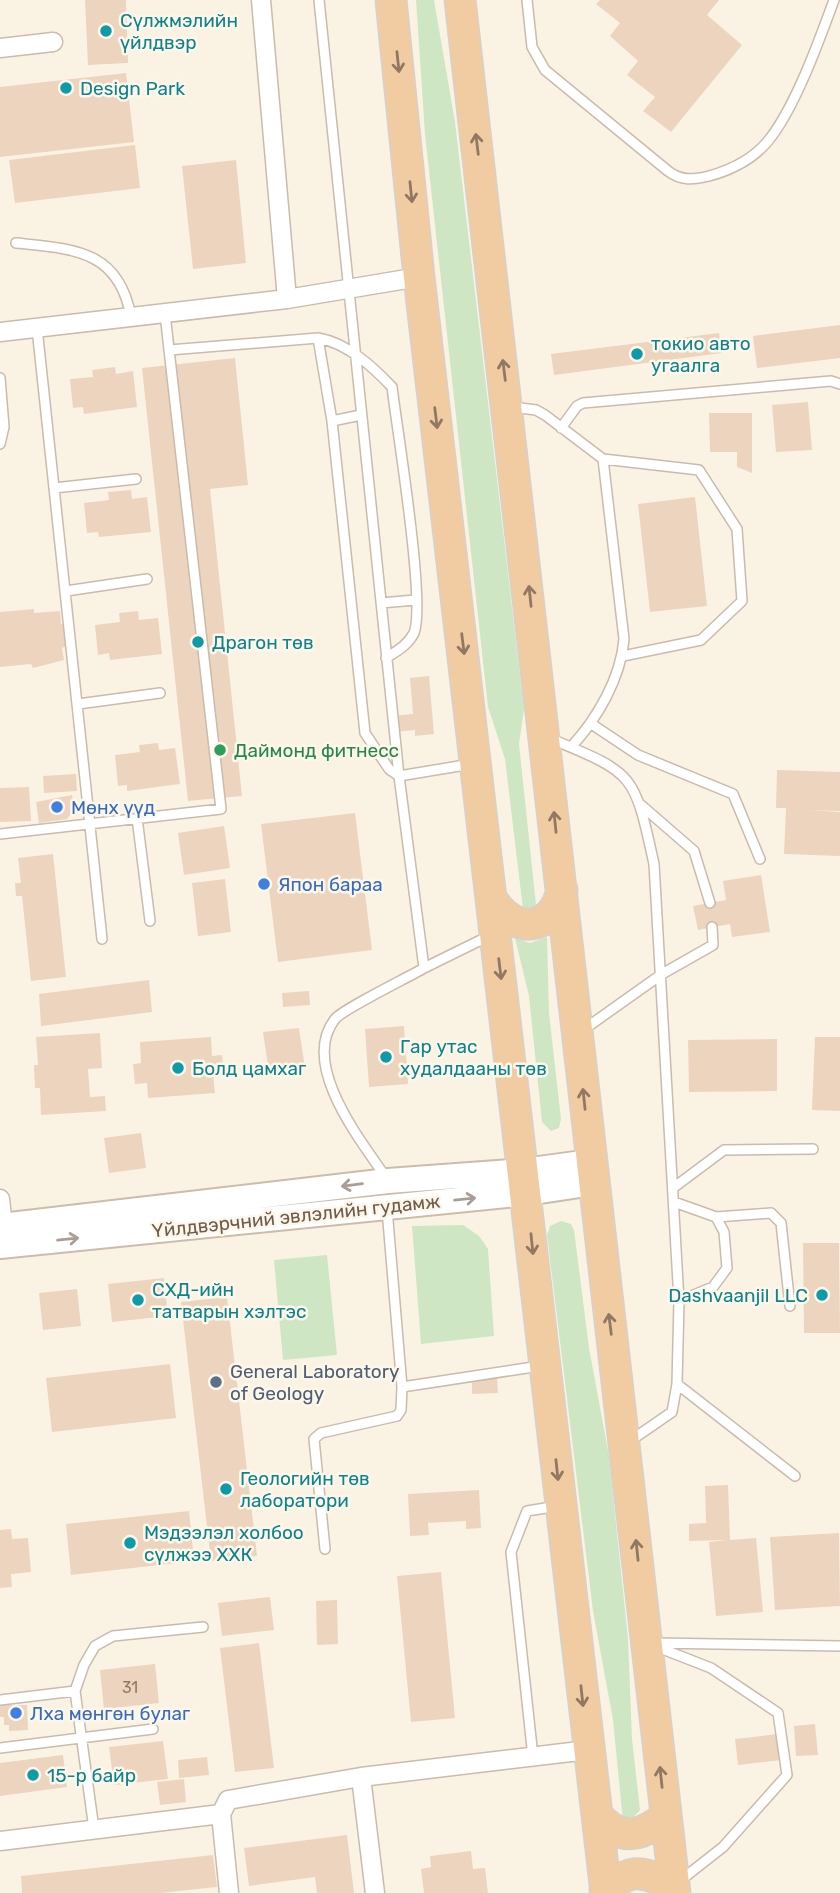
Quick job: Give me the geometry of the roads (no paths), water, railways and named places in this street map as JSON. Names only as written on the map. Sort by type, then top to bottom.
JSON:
[{"type":"highway","points":[[391,0],[419,277],[606,1892]]},
{"type":"highway","points":[[460,0],[508,407],[558,742],[562,890],[591,1173],[625,1444],[674,1889]]},
{"type":"highway","points":[[493,901],[510,920],[517,924],[533,925],[548,918],[558,906],[562,890]]},
{"type":"highway","points":[[598,1816],[608,1828],[621,1834],[636,1835],[650,1829],[666,1816]]},
{"type":"highway","points":[[606,1892],[631,1872],[647,1874],[674,1889]]},
{"type":"main road","name":"Үйлдвэрчний эвлэлийн гудамж","points":[[1,1233],[387,1207],[591,1173]]},
{"type":"main road","name":"Үйлдвэрчний эвлэлийн гудамж","points":[[1,1233],[388,1181],[525,1182]]},
{"type":"street","points":[[261,0],[287,299]]},
{"type":"street","points":[[0,48],[53,42]]},
{"type":"street","points":[[0,332],[287,299],[419,277]]},
{"type":"street","points":[[0,1199],[1,1233]]},
{"type":"street","points":[[229,1893],[221,1814],[228,1800],[361,1777],[588,1750]]},
{"type":"street","points":[[361,1777],[375,1893]]},
{"type":"street","points":[[0,1841],[221,1814]]},
{"type":"lane","points":[[319,0],[386,659],[424,968]]},
{"type":"lane","points":[[527,0],[532,47],[545,70],[668,172],[684,180],[725,172],[748,159],[768,142],[785,115],[834,0]]},
{"type":"lane","points":[[16,243],[75,250],[100,260],[116,275],[126,295],[131,317]]},
{"type":"lane","points":[[0,834],[221,809],[164,314]]},
{"type":"lane","points":[[37,328],[102,939]]},
{"type":"lane","points":[[318,338],[331,421],[365,733],[389,769],[399,776],[477,763]]},
{"type":"lane","points":[[169,350],[318,338],[333,341],[355,354],[391,387],[415,579],[415,631],[407,644],[386,659]]},
{"type":"lane","points":[[0,379],[4,427],[0,444]]},
{"type":"lane","points":[[561,428],[577,406],[583,403],[831,381],[840,384]]},
{"type":"lane","points":[[508,407],[536,410],[603,459],[699,470],[737,529],[741,601],[701,640],[623,656]]},
{"type":"lane","points":[[331,421],[361,415]]},
{"type":"lane","points":[[558,742],[593,724],[623,656],[624,639],[603,459]]},
{"type":"lane","points":[[54,488],[136,479]]},
{"type":"lane","points":[[66,591],[147,579]]},
{"type":"lane","points":[[381,603],[415,600]]},
{"type":"lane","points":[[78,704],[160,693]]},
{"type":"lane","points":[[593,724],[638,755],[733,794],[760,859]]},
{"type":"lane","points":[[558,742],[611,764],[626,776],[641,805],[654,864],[679,1301],[677,1384],[672,1412],[653,1428],[625,1444]]},
{"type":"lane","points":[[641,805],[694,851],[710,903]]},
{"type":"lane","points":[[137,818],[150,920]]},
{"type":"lane","points":[[577,1034],[662,974],[713,945],[712,927]]},
{"type":"lane","points":[[388,1181],[340,1106],[327,1076],[326,1039],[336,1018],[424,968],[496,933]]},
{"type":"lane","points":[[673,1188],[723,1150],[813,1149]]},
{"type":"lane","points":[[674,1202],[716,1217],[771,1213],[781,1223],[790,1306]]},
{"type":"lane","points":[[326,1549],[314,1439],[321,1433],[397,1416],[401,1410],[402,1387],[387,1207]]},
{"type":"lane","points":[[679,1301],[713,1287],[727,1268],[724,1231],[716,1217]]},
{"type":"lane","points":[[402,1387],[546,1365]]},
{"type":"lane","points":[[677,1384],[795,1476]]},
{"type":"lane","points":[[533,1756],[511,1552],[527,1511],[561,1506]]},
{"type":"lane","points":[[94,1829],[75,1691],[95,1646],[113,1636],[203,1627]]},
{"type":"lane","points":[[647,1643],[840,1646]]},
{"type":"lane","points":[[647,1643],[711,1668],[778,1713],[787,1775],[723,1847],[674,1889]]},
{"type":"lane","points":[[0,1700],[75,1691]]},
{"type":"lane","points":[[0,1748],[153,1729]]},
{"type":"place","name":"Сүлжмэлийн үйлдвэр","points":[[106,31]]},
{"type":"place","name":"Design Park","points":[[66,88]]},
{"type":"place","name":"токио авто угаалга","points":[[637,354]]},
{"type":"place","name":"Драгон төв","points":[[198,642]]},
{"type":"place","name":"Даймонд фитнесс","points":[[220,750]]},
{"type":"place","name":"Мөнх үүд","points":[[57,807]]},
{"type":"place","name":"Япон бараа","points":[[264,884]]},
{"type":"place","name":"Гар утас худалдааны төв","points":[[386,1057]]},
{"type":"place","name":"Болд цамхаг","points":[[178,1068]]},
{"type":"place","name":"Dashvaanjil LLC","points":[[822,1295]]},
{"type":"place","name":"СХД-ийн татварын хэлтэс","points":[[138,1300]]},
{"type":"place","name":"General Laboratory of Geology","points":[[216,1382]]},
{"type":"place","name":"Геологийн төв лаборатори","points":[[226,1489]]},
{"type":"place","name":"Мэдээлэл холбоо сүлжээ ХХК","points":[[130,1543]]},
{"type":"place","name":"Лха мөнгөн булаг","points":[[16,1713]]},
{"type":"place","name":"15-р байр","points":[[33,1775]]}]
